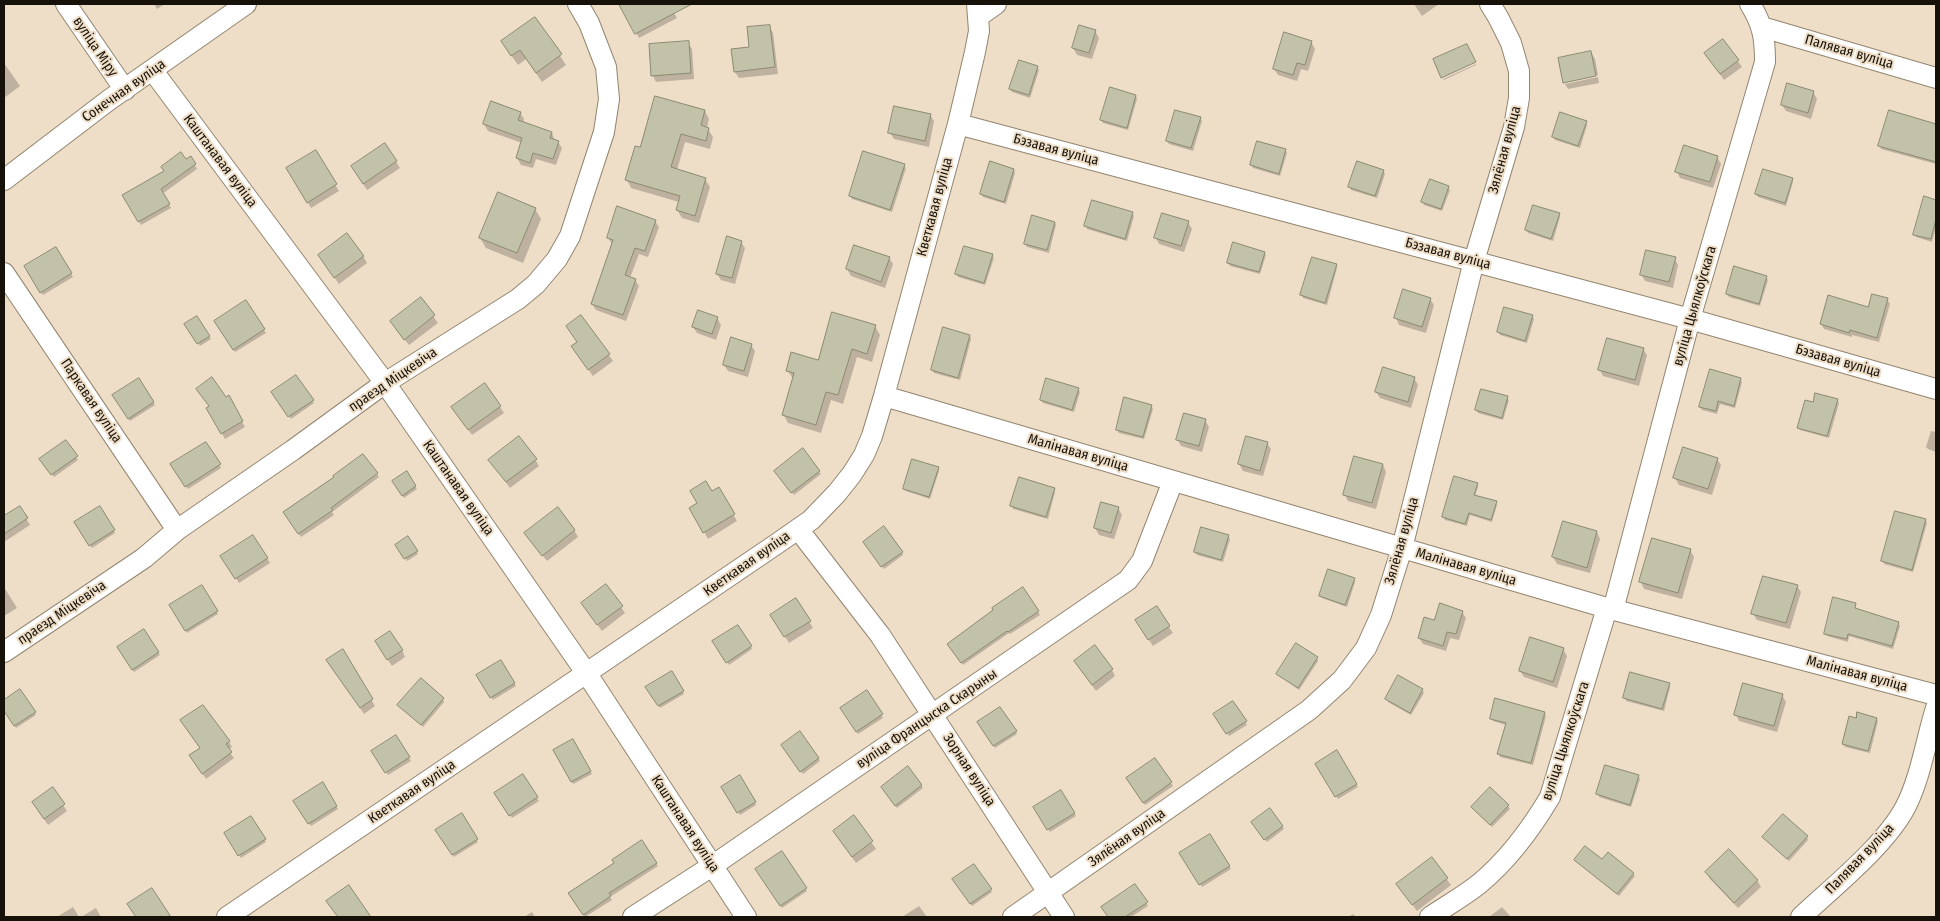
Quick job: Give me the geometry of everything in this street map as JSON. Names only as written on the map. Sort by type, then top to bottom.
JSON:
[{"type":"street","name":"вуліца Міру","points":[[66,4],[125,90]]},
{"type":"street","name":"Сонечная вуліца","points":[[4,180],[125,90],[246,4]]},
{"type":"street","name":"праезд Міцкевіча","points":[[4,652],[144,558],[177,530],[293,450],[385,383],[518,299],[536,284],[557,259],[570,236],[604,132],[609,99],[606,67],[578,4]]},
{"type":"street","points":[[978,10],[996,4]]},
{"type":"street","name":"Зялёная вуліца","points":[[1013,917],[1309,710],[1342,680],[1366,648],[1381,615],[1402,548],[1474,261],[1514,126],[1519,98],[1519,71],[1511,43],[1490,4]]},
{"type":"street","name":"вуліца Цыялкоўскага","points":[[1430,917],[1479,884],[1508,856],[1534,824],[1550,797],[1610,609],[1690,319],[1765,62],[1765,41],[1762,27],[1750,4]]},
{"type":"street","name":"Кветкавая вуліца","points":[[227,917],[811,520],[837,493],[864,455],[884,396],[958,124],[979,30],[978,10]]},
{"type":"street","name":"Палявая вуліца","points":[[1762,27],[1936,78]]},
{"type":"street","name":"Каштанавая вуліца","points":[[153,71],[385,383],[587,674],[746,917]]},
{"type":"street","name":"Бэзавая вуліца","points":[[958,124],[1690,319],[1936,389]]},
{"type":"street","name":"Паркавая вуліца","points":[[4,273],[177,530]]},
{"type":"street","name":"Малінавая вуліца","points":[[884,396],[1610,609],[1936,695]]},
{"type":"street","name":"вуліца Францыска Скарыны","points":[[633,917],[712,866],[1128,580],[1142,562],[1173,481]]},
{"type":"street","name":"Зорная вуліца","points":[[798,529],[880,635],[1064,917]]},
{"type":"street","name":"Палявая вуліца","points":[[1801,917],[1893,828],[1906,806],[1915,781],[1936,708]]},
{"type":"building","points":[[619,4],[692,4],[635,34]]},
{"type":"building","points":[[535,17],[562,54],[536,73],[520,50],[511,56],[501,41]]},
{"type":"building","points":[[770,25],[775,67],[734,72],[731,49],[749,47],[747,27]]},
{"type":"building","points":[[1079,25],[1096,30],[1089,53],[1072,48]]},
{"type":"building","points":[[1284,32],[1312,41],[1305,65],[1297,63],[1293,75],[1273,69]]},
{"type":"building","points":[[1723,39],[1739,60],[1720,74],[1704,53]]},
{"type":"building","points":[[689,41],[691,73],[651,76],[649,44]]},
{"type":"building","points":[[1467,44],[1476,62],[1441,78],[1433,59]]},
{"type":"building","points":[[1591,51],[1596,76],[1563,83],[1558,58]]},
{"type":"building","points":[[1019,60],[1038,66],[1029,95],[1009,89]]},
{"type":"building","points":[[1787,83],[1814,91],[1808,113],[1781,105]]},
{"type":"building","points":[[1110,87],[1136,95],[1127,128],[1100,120]]},
{"type":"building","points":[[655,96],[705,110],[701,125],[709,128],[706,141],[681,134],[671,167],[706,178],[695,216],[676,210],[680,196],[625,180],[635,146],[640,147]]},
{"type":"building","points":[[491,101],[521,112],[518,120],[552,132],[550,138],[559,141],[553,159],[533,153],[530,163],[516,158],[522,138],[483,124]]},
{"type":"building","points":[[894,106],[931,114],[925,141],[888,133]]},
{"type":"building","points":[[1175,110],[1201,117],[1191,148],[1166,141]]},
{"type":"building","points":[[1889,110],[1936,124],[1936,162],[1878,146]]},
{"type":"building","points":[[1560,112],[1587,121],[1578,146],[1552,137]]},
{"type":"building","points":[[1257,141],[1286,149],[1279,174],[1250,165]]},
{"type":"building","points":[[385,143],[397,161],[363,184],[351,166]]},
{"type":"building","points":[[1684,145],[1718,156],[1710,182],[1675,172]]},
{"type":"building","points":[[316,150],[337,184],[307,203],[286,168]]},
{"type":"building","points":[[863,151],[905,164],[890,210],[849,196]]},
{"type":"building","points":[[181,152],[186,159],[191,156],[196,164],[161,189],[170,204],[138,222],[122,195],[164,171],[161,167]]},
{"type":"building","points":[[990,161],[1014,169],[1004,202],[980,194]]},
{"type":"building","points":[[1357,161],[1384,170],[1375,196],[1348,187]]},
{"type":"building","points":[[1763,169],[1793,178],[1785,203],[1755,194]]},
{"type":"building","points":[[1430,179],[1449,186],[1441,209],[1421,202]]},
{"type":"building","points":[[498,192],[536,208],[517,253],[479,238]]},
{"type":"building","points":[[1924,196],[1936,200],[1936,219],[1931,239],[1913,235]]},
{"type":"building","points":[[1092,200],[1133,212],[1125,239],[1084,226]]},
{"type":"building","points":[[1533,205],[1560,213],[1551,239],[1525,230]]},
{"type":"building","points":[[617,206],[656,220],[645,251],[635,248],[625,275],[636,279],[623,315],[591,304],[613,240],[607,238]]},
{"type":"building","points":[[1162,213],[1189,221],[1181,246],[1154,238]]},
{"type":"building","points":[[1032,215],[1055,222],[1047,250],[1024,244]]},
{"type":"building","points":[[347,233],[364,256],[334,278],[318,255]]},
{"type":"building","points":[[727,236],[742,241],[732,278],[716,274]]},
{"type":"building","points":[[1233,242],[1265,252],[1259,272],[1227,263]]},
{"type":"building","points":[[854,245],[890,257],[881,282],[846,269]]},
{"type":"building","points":[[964,246],[993,254],[984,283],[955,274]]},
{"type":"building","points":[[56,247],[72,273],[40,293],[24,266]]},
{"type":"building","points":[[1646,250],[1676,257],[1669,282],[1640,275]]},
{"type":"building","points":[[1312,257],[1337,264],[1325,303],[1300,295]]},
{"type":"building","points":[[1734,266],[1767,276],[1759,304],[1726,294]]},
{"type":"building","points":[[1403,289],[1431,298],[1422,327],[1394,318]]},
{"type":"building","points":[[1872,294],[1888,298],[1877,338],[1850,330],[1849,333],[1820,324],[1828,295],[1868,307]]},
{"type":"building","points":[[421,297],[435,315],[404,340],[390,321]]},
{"type":"building","points":[[246,300],[265,329],[233,350],[214,321]]},
{"type":"building","points":[[1504,307],[1533,315],[1525,341],[1497,332]]},
{"type":"building","points":[[698,310],[718,317],[712,334],[692,327]]},
{"type":"building","points":[[832,312],[876,325],[867,354],[852,349],[838,395],[826,392],[816,425],[782,415],[794,373],[786,371],[791,352],[818,360]]},
{"type":"building","points":[[581,315],[610,354],[588,370],[571,346],[577,342],[566,326]]},
{"type":"building","points":[[197,316],[210,336],[197,344],[184,324]]},
{"type":"building","points":[[943,327],[970,335],[958,378],[931,370]]},
{"type":"building","points":[[731,337],[752,344],[744,371],[723,365]]},
{"type":"building","points":[[1607,338],[1644,348],[1635,380],[1598,370]]},
{"type":"building","points":[[1383,367],[1415,377],[1408,402],[1375,392]]},
{"type":"building","points":[[1710,369],[1741,378],[1734,406],[1718,401],[1716,411],[1699,407]]},
{"type":"building","points":[[296,375],[314,400],[288,417],[271,392]]},
{"type":"building","points":[[212,377],[226,397],[229,395],[243,421],[221,434],[206,408],[209,406],[196,389]]},
{"type":"building","points":[[139,378],[154,402],[128,419],[112,395]]},
{"type":"building","points":[[1046,378],[1079,388],[1072,410],[1040,400]]},
{"type":"building","points":[[485,383],[501,406],[468,430],[451,407]]},
{"type":"building","points":[[1481,389],[1508,396],[1502,418],[1475,410]]},
{"type":"building","points":[[1815,393],[1838,399],[1827,436],[1797,428],[1805,400],[1813,402]]},
{"type":"building","points":[[1124,397],[1152,405],[1143,437],[1116,430]]},
{"type":"building","points":[[1184,413],[1206,419],[1199,446],[1176,440]]},
{"type":"building","points":[[519,436],[537,459],[506,482],[488,460]]},
{"type":"building","points":[[1246,436],[1268,442],[1260,471],[1238,464]]},
{"type":"building","points":[[66,440],[78,456],[51,475],[39,459]]},
{"type":"building","points":[[206,442],[221,464],[185,487],[170,464]]},
{"type":"building","points":[[1683,447],[1718,458],[1708,489],[1673,478]]},
{"type":"building","points":[[803,448],[820,471],[791,493],[774,471]]},
{"type":"building","points":[[363,454],[378,473],[331,508],[333,510],[298,534],[283,512],[334,477]]},
{"type":"building","points":[[1354,456],[1383,464],[1372,503],[1343,495]]},
{"type":"building","points":[[912,459],[939,467],[929,497],[903,489]]},
{"type":"building","points":[[407,471],[416,486],[402,496],[392,481]]},
{"type":"building","points":[[1454,476],[1478,483],[1474,495],[1497,501],[1491,520],[1469,513],[1465,524],[1442,517]]},
{"type":"building","points":[[1019,477],[1055,488],[1046,517],[1010,506]]},
{"type":"building","points":[[706,481],[712,491],[719,487],[735,514],[703,533],[689,508],[697,503],[690,491]]},
{"type":"building","points":[[1101,502],[1119,507],[1111,533],[1094,528]]},
{"type":"building","points":[[20,506],[28,518],[4,534],[4,516]]},
{"type":"building","points":[[100,506],[115,530],[89,546],[74,522]]},
{"type":"building","points":[[558,507],[575,530],[542,556],[524,533]]},
{"type":"building","points":[[1895,511],[1926,519],[1912,570],[1881,561]]},
{"type":"building","points":[[1563,521],[1597,531],[1587,568],[1552,557]]},
{"type":"building","points":[[884,526],[903,552],[881,567],[863,542]]},
{"type":"building","points":[[1201,527],[1229,535],[1221,560],[1194,552]]},
{"type":"building","points":[[253,535],[268,558],[235,579],[220,556]]},
{"type":"building","points":[[408,536],[418,551],[404,559],[395,545]]},
{"type":"building","points":[[1652,538],[1691,549],[1678,593],[1639,582]]},
{"type":"building","points":[[1328,569],[1355,578],[1345,605],[1319,596]]},
{"type":"building","points":[[1763,576],[1798,585],[1786,623],[1751,614]]},
{"type":"building","points":[[606,584],[623,606],[597,625],[581,603]]},
{"type":"building","points":[[202,585],[218,611],[185,631],[169,605]]},
{"type":"building","points":[[1023,587],[1039,611],[961,663],[947,644],[993,610],[992,608]]},
{"type":"building","points":[[1833,597],[1856,603],[1855,608],[1899,622],[1892,646],[1848,634],[1847,639],[1824,634]]},
{"type":"building","points":[[796,598],[811,621],[784,637],[770,615]]},
{"type":"building","points":[[1440,603],[1463,611],[1456,634],[1447,632],[1443,646],[1418,638],[1424,617],[1434,620]]},
{"type":"building","points":[[1157,606],[1170,626],[1148,640],[1135,620]]},
{"type":"building","points":[[738,625],[752,646],[726,663],[712,641]]},
{"type":"building","points":[[144,629],[159,652],[132,670],[117,647]]},
{"type":"building","points":[[390,631],[403,650],[387,660],[375,641]]},
{"type":"building","points":[[1530,637],[1564,648],[1553,682],[1519,671]]},
{"type":"building","points":[[1296,643],[1318,657],[1298,688],[1276,674]]},
{"type":"building","points":[[1095,645],[1113,669],[1092,685],[1074,661]]},
{"type":"building","points":[[343,649],[373,699],[360,708],[326,660]]},
{"type":"building","points":[[501,660],[515,683],[490,698],[476,675]]},
{"type":"building","points":[[672,671],[684,691],[658,706],[645,687]]},
{"type":"building","points":[[1630,672],[1670,683],[1662,709],[1623,698]]},
{"type":"building","points":[[1398,675],[1423,689],[1410,713],[1385,699]]},
{"type":"building","points":[[421,678],[444,698],[421,725],[397,705]]},
{"type":"building","points":[[1743,683],[1783,694],[1774,726],[1734,715]]},
{"type":"building","points":[[20,689],[36,712],[14,726],[4,711],[4,700]]},
{"type":"building","points":[[867,690],[883,714],[856,732],[840,708]]},
{"type":"building","points":[[1495,698],[1545,712],[1531,763],[1497,754],[1506,723],[1490,719]]},
{"type":"building","points":[[1233,701],[1247,721],[1226,734],[1213,714]]},
{"type":"building","points":[[203,705],[230,741],[226,744],[232,752],[202,774],[189,755],[200,748],[180,720]]},
{"type":"building","points":[[1000,707],[1017,731],[993,746],[977,722]]},
{"type":"building","points":[[1857,712],[1877,718],[1868,751],[1842,744],[1849,716],[1856,718]]},
{"type":"building","points":[[800,731],[819,758],[800,772],[781,745]]},
{"type":"building","points":[[396,735],[410,757],[385,773],[371,751]]},
{"type":"building","points":[[573,739],[591,771],[571,782],[553,750]]},
{"type":"building","points":[[1337,750],[1357,784],[1335,797],[1315,764]]},
{"type":"building","points":[[1155,758],[1172,782],[1143,803],[1126,778]]},
{"type":"building","points":[[1605,765],[1639,775],[1630,805],[1596,794]]},
{"type":"building","points":[[908,766],[922,785],[895,806],[881,787]]},
{"type":"building","points":[[523,774],[538,797],[509,816],[494,793]]},
{"type":"building","points":[[740,775],[756,802],[737,813],[721,787]]},
{"type":"building","points":[[323,782],[337,806],[308,824],[293,801]]},
{"type":"building","points":[[53,787],[65,804],[44,819],[32,802]]},
{"type":"building","points":[[1490,787],[1509,805],[1490,825],[1471,807]]},
{"type":"building","points":[[1061,790],[1075,813],[1047,830],[1033,807]]},
{"type":"building","points":[[1270,808],[1283,826],[1264,840],[1251,822]]},
{"type":"building","points":[[462,813],[478,839],[452,855],[435,830]]},
{"type":"building","points":[[1783,814],[1808,836],[1787,859],[1762,837]]},
{"type":"building","points":[[854,815],[873,841],[852,857],[833,831]]},
{"type":"building","points":[[251,816],[266,839],[238,856],[224,833]]},
{"type":"building","points":[[1210,834],[1230,866],[1199,885],[1179,853]]},
{"type":"building","points":[[642,840],[657,863],[609,893],[611,896],[583,915],[568,893],[614,863],[612,860]]},
{"type":"building","points":[[1585,846],[1602,859],[1608,852],[1634,873],[1617,894],[1574,860]]},
{"type":"building","points":[[1729,849],[1758,880],[1734,903],[1705,872]]},
{"type":"building","points":[[782,851],[807,888],[780,906],[755,869]]},
{"type":"building","points":[[1432,857],[1448,878],[1412,905],[1396,884]]},
{"type":"building","points":[[974,864],[992,889],[970,904],[952,879]]},
{"type":"building","points":[[1135,884],[1148,902],[1125,917],[1108,917],[1101,907]]},
{"type":"building","points":[[349,885],[371,917],[338,917],[326,901]]},
{"type":"building","points":[[152,888],[171,917],[136,917],[127,904]]}]
